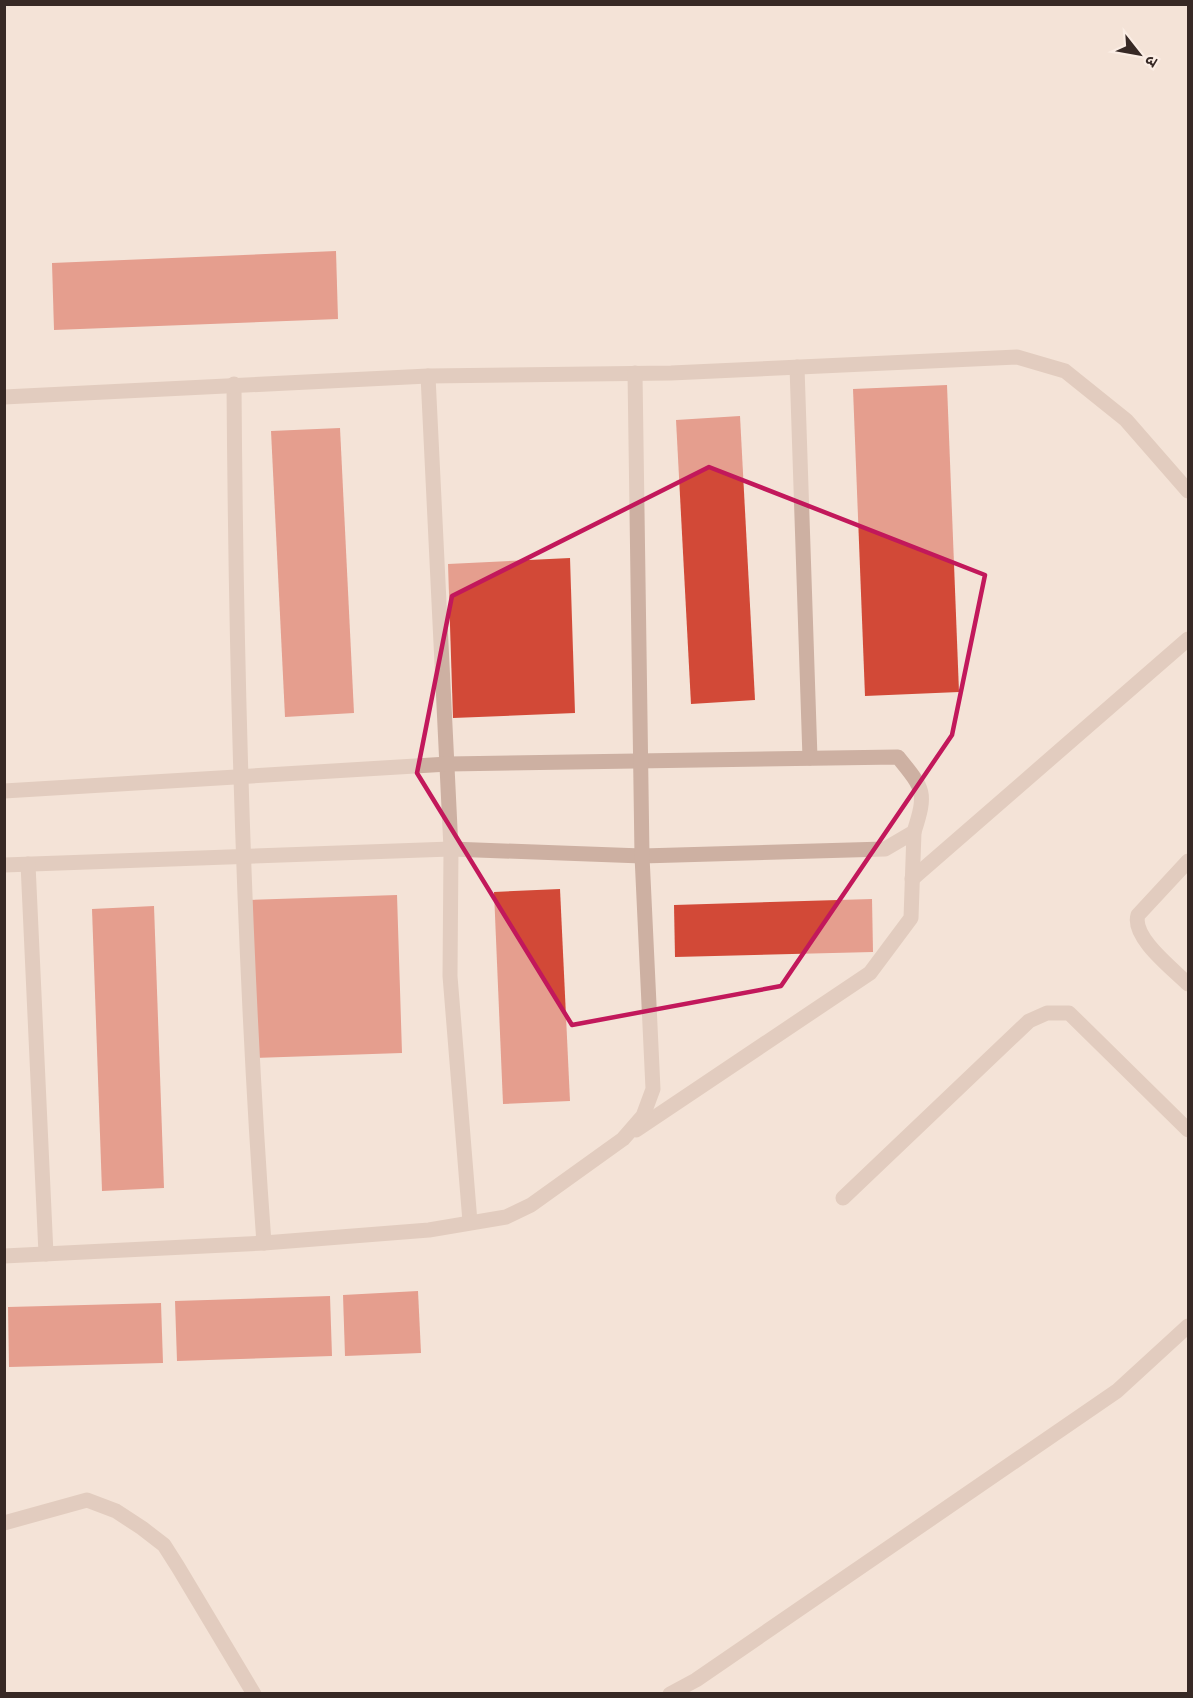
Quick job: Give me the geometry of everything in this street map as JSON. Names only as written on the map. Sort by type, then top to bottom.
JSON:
[{"type":"street","points":[[4,397],[428,376],[634,373],[1017,357],[1065,372],[1126,420],[1188,491]]},
{"type":"street","points":[[797,367],[810,759]]},
{"type":"street","points":[[623,1139],[643,1116],[653,1089],[642,856],[634,373]]},
{"type":"street","points":[[428,376],[448,764],[451,849],[450,976],[470,1222]]},
{"type":"street","points":[[234,384],[239,778],[251,1068],[264,1243]]},
{"type":"street","points":[[912,879],[1188,639]]},
{"type":"street","points":[[4,791],[448,764],[898,757],[918,781],[923,804],[914,832],[912,918],[870,973],[623,1139],[519,1212],[506,1217],[429,1230],[264,1243],[4,1256]]},
{"type":"street","points":[[4,865],[451,849],[642,856],[885,849],[914,832]]},
{"type":"street","points":[[1188,861],[1138,915],[1136,921],[1143,938],[1188,984]]},
{"type":"street","points":[[28,864],[46,1254]]},
{"type":"street","points":[[843,1198],[1029,1021],[1047,1013],[1069,1013],[1188,1130]]},
{"type":"street","points":[[670,1694],[696,1680],[1117,1391],[1188,1326]]},
{"type":"street","points":[[4,1523],[87,1500],[116,1511],[142,1528],[164,1545],[254,1694]]},
{"type":"highlighted area","points":[[709,467],[985,575],[952,735],[781,986],[572,1025],[417,773],[452,596]]},
{"type":"building","points":[[336,251],[338,319],[54,330],[52,263]]},
{"type":"building","points":[[947,385],[959,692],[865,696],[853,389]]},
{"type":"building","points":[[740,416],[755,700],[691,704],[676,420]]},
{"type":"building","points":[[340,428],[354,713],[285,717],[271,431]]},
{"type":"building","points":[[570,558],[575,713],[453,718],[448,564]]},
{"type":"building","points":[[560,889],[570,1101],[503,1104],[494,892]]},
{"type":"building","points":[[397,895],[402,1053],[253,1058],[248,900]]},
{"type":"building","points":[[872,899],[873,952],[675,957],[674,905]]},
{"type":"building","points":[[154,906],[164,1188],[102,1191],[92,909]]},
{"type":"building","points":[[418,1291],[421,1353],[345,1356],[343,1295]]},
{"type":"building","points":[[330,1296],[332,1356],[177,1361],[175,1301]]},
{"type":"building","points":[[161,1303],[163,1363],[9,1367],[8,1307]]}]
